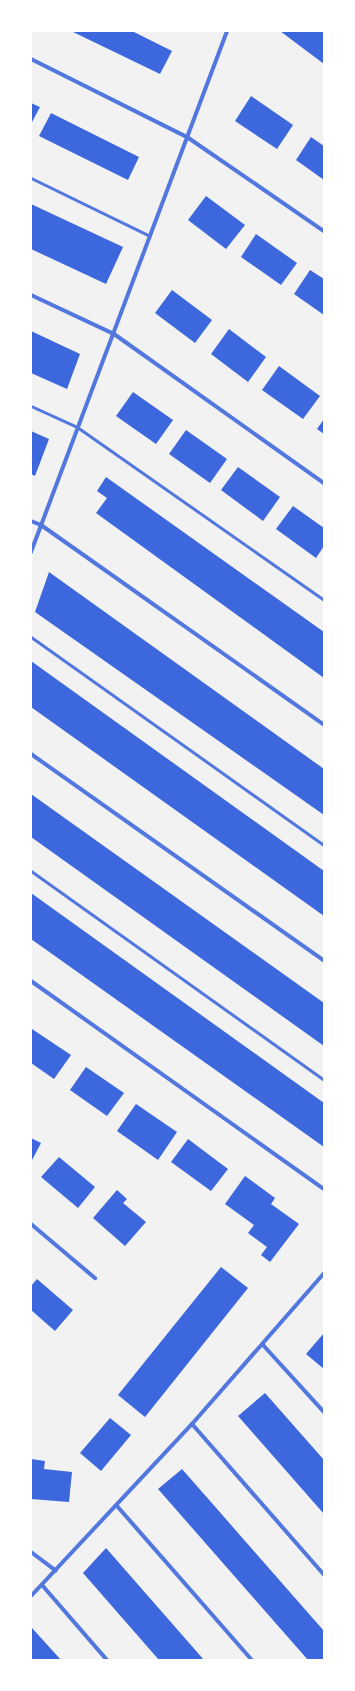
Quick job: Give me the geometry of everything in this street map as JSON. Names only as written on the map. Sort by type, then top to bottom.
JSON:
[{"type":"street","points":[[31,552],[227,31]]},
{"type":"street","points":[[31,59],[187,138],[324,232]]},
{"type":"street","points":[[31,295],[114,334],[324,483]]},
{"type":"street","points":[[31,521],[42,525],[324,726]]},
{"type":"street","points":[[31,754],[324,962]]},
{"type":"street","points":[[31,981],[324,1189]]},
{"type":"street","points":[[31,1224],[95,1278]]},
{"type":"street","points":[[31,1596],[192,1424],[263,1345],[324,1273]]},
{"type":"street","points":[[263,1345],[324,1412]]},
{"type":"street","points":[[192,1424],[324,1575]]},
{"type":"street","points":[[116,1506],[252,1660]]},
{"type":"street","points":[[31,1552],[56,1570]]},
{"type":"street","points":[[42,1585],[107,1660]]},
{"type":"lane","points":[[31,178],[150,236]]},
{"type":"lane","points":[[31,406],[77,427],[324,600]]},
{"type":"lane","points":[[31,637],[324,845]]},
{"type":"lane","points":[[31,871],[324,1080]]},
{"type":"building","points":[[71,31],[132,31],[172,51],[160,74]]},
{"type":"building","points":[[280,31],[321,31],[324,33],[324,64]]},
{"type":"building","points":[[251,96],[293,125],[277,149],[235,121]]},
{"type":"building","points":[[31,103],[40,107],[31,124]]},
{"type":"building","points":[[51,113],[139,157],[128,180],[39,136]]},
{"type":"building","points":[[311,137],[324,146],[324,180],[296,160]]},
{"type":"building","points":[[206,196],[245,225],[226,249],[188,220]]},
{"type":"building","points":[[31,204],[123,247],[106,284],[31,249]]},
{"type":"building","points":[[256,234],[297,263],[281,285],[241,257]]},
{"type":"building","points":[[310,270],[324,279],[324,315],[294,294]]},
{"type":"building","points":[[172,290],[212,320],[195,343],[155,313]]},
{"type":"building","points":[[229,329],[266,357],[248,382],[211,354]]},
{"type":"building","points":[[31,331],[80,354],[67,389],[31,373]]},
{"type":"building","points":[[279,366],[320,396],[303,419],[262,390]]},
{"type":"building","points":[[133,392],[173,420],[156,444],[116,416]]},
{"type":"building","points":[[324,419],[324,434],[317,429]]},
{"type":"building","points":[[186,430],[227,459],[210,483],[169,454]]},
{"type":"building","points":[[31,431],[49,439],[35,476],[31,474]]},
{"type":"building","points":[[238,467],[280,497],[263,521],[221,490]]},
{"type":"building","points":[[106,477],[324,632],[324,678],[96,513],[107,498],[97,491]]},
{"type":"building","points":[[293,506],[324,528],[324,546],[316,558],[276,529]]},
{"type":"building","points":[[49,572],[324,769],[324,815],[35,612]]},
{"type":"building","points":[[31,661],[324,871],[324,916],[31,707]]},
{"type":"building","points":[[31,794],[324,1003],[324,1046],[31,837]]},
{"type":"building","points":[[31,893],[324,1103],[324,1147],[31,939]]},
{"type":"building","points":[[32,1029],[71,1055],[54,1079],[31,1063]]},
{"type":"building","points":[[86,1067],[124,1093],[107,1116],[70,1090]]},
{"type":"building","points":[[136,1104],[177,1132],[158,1160],[117,1131]]},
{"type":"building","points":[[31,1138],[41,1143],[31,1162]]},
{"type":"building","points":[[188,1139],[228,1169],[211,1191],[171,1162]]},
{"type":"building","points":[[59,1157],[95,1187],[78,1208],[41,1177]]},
{"type":"building","points":[[245,1176],[275,1198],[271,1204],[299,1224],[270,1262],[261,1255],[267,1247],[248,1233],[254,1225],[225,1204]]},
{"type":"building","points":[[117,1190],[127,1199],[123,1203],[146,1222],[125,1246],[93,1218]]},
{"type":"building","points":[[221,1267],[248,1288],[145,1417],[118,1395]]},
{"type":"building","points":[[37,1279],[73,1310],[55,1331],[31,1310],[31,1286]]},
{"type":"building","points":[[324,1333],[324,1369],[306,1354]]},
{"type":"building","points":[[265,1393],[324,1460],[324,1514],[238,1416]]},
{"type":"building","points":[[110,1418],[131,1435],[101,1471],[80,1453]]},
{"type":"building","points":[[31,1459],[45,1461],[44,1469],[72,1472],[69,1502],[31,1499]]},
{"type":"building","points":[[182,1469],[324,1631],[324,1660],[308,1660],[158,1489]]},
{"type":"building","points":[[106,1548],[204,1660],[159,1660],[83,1573]]},
{"type":"building","points":[[32,1628],[61,1660],[31,1660]]}]
